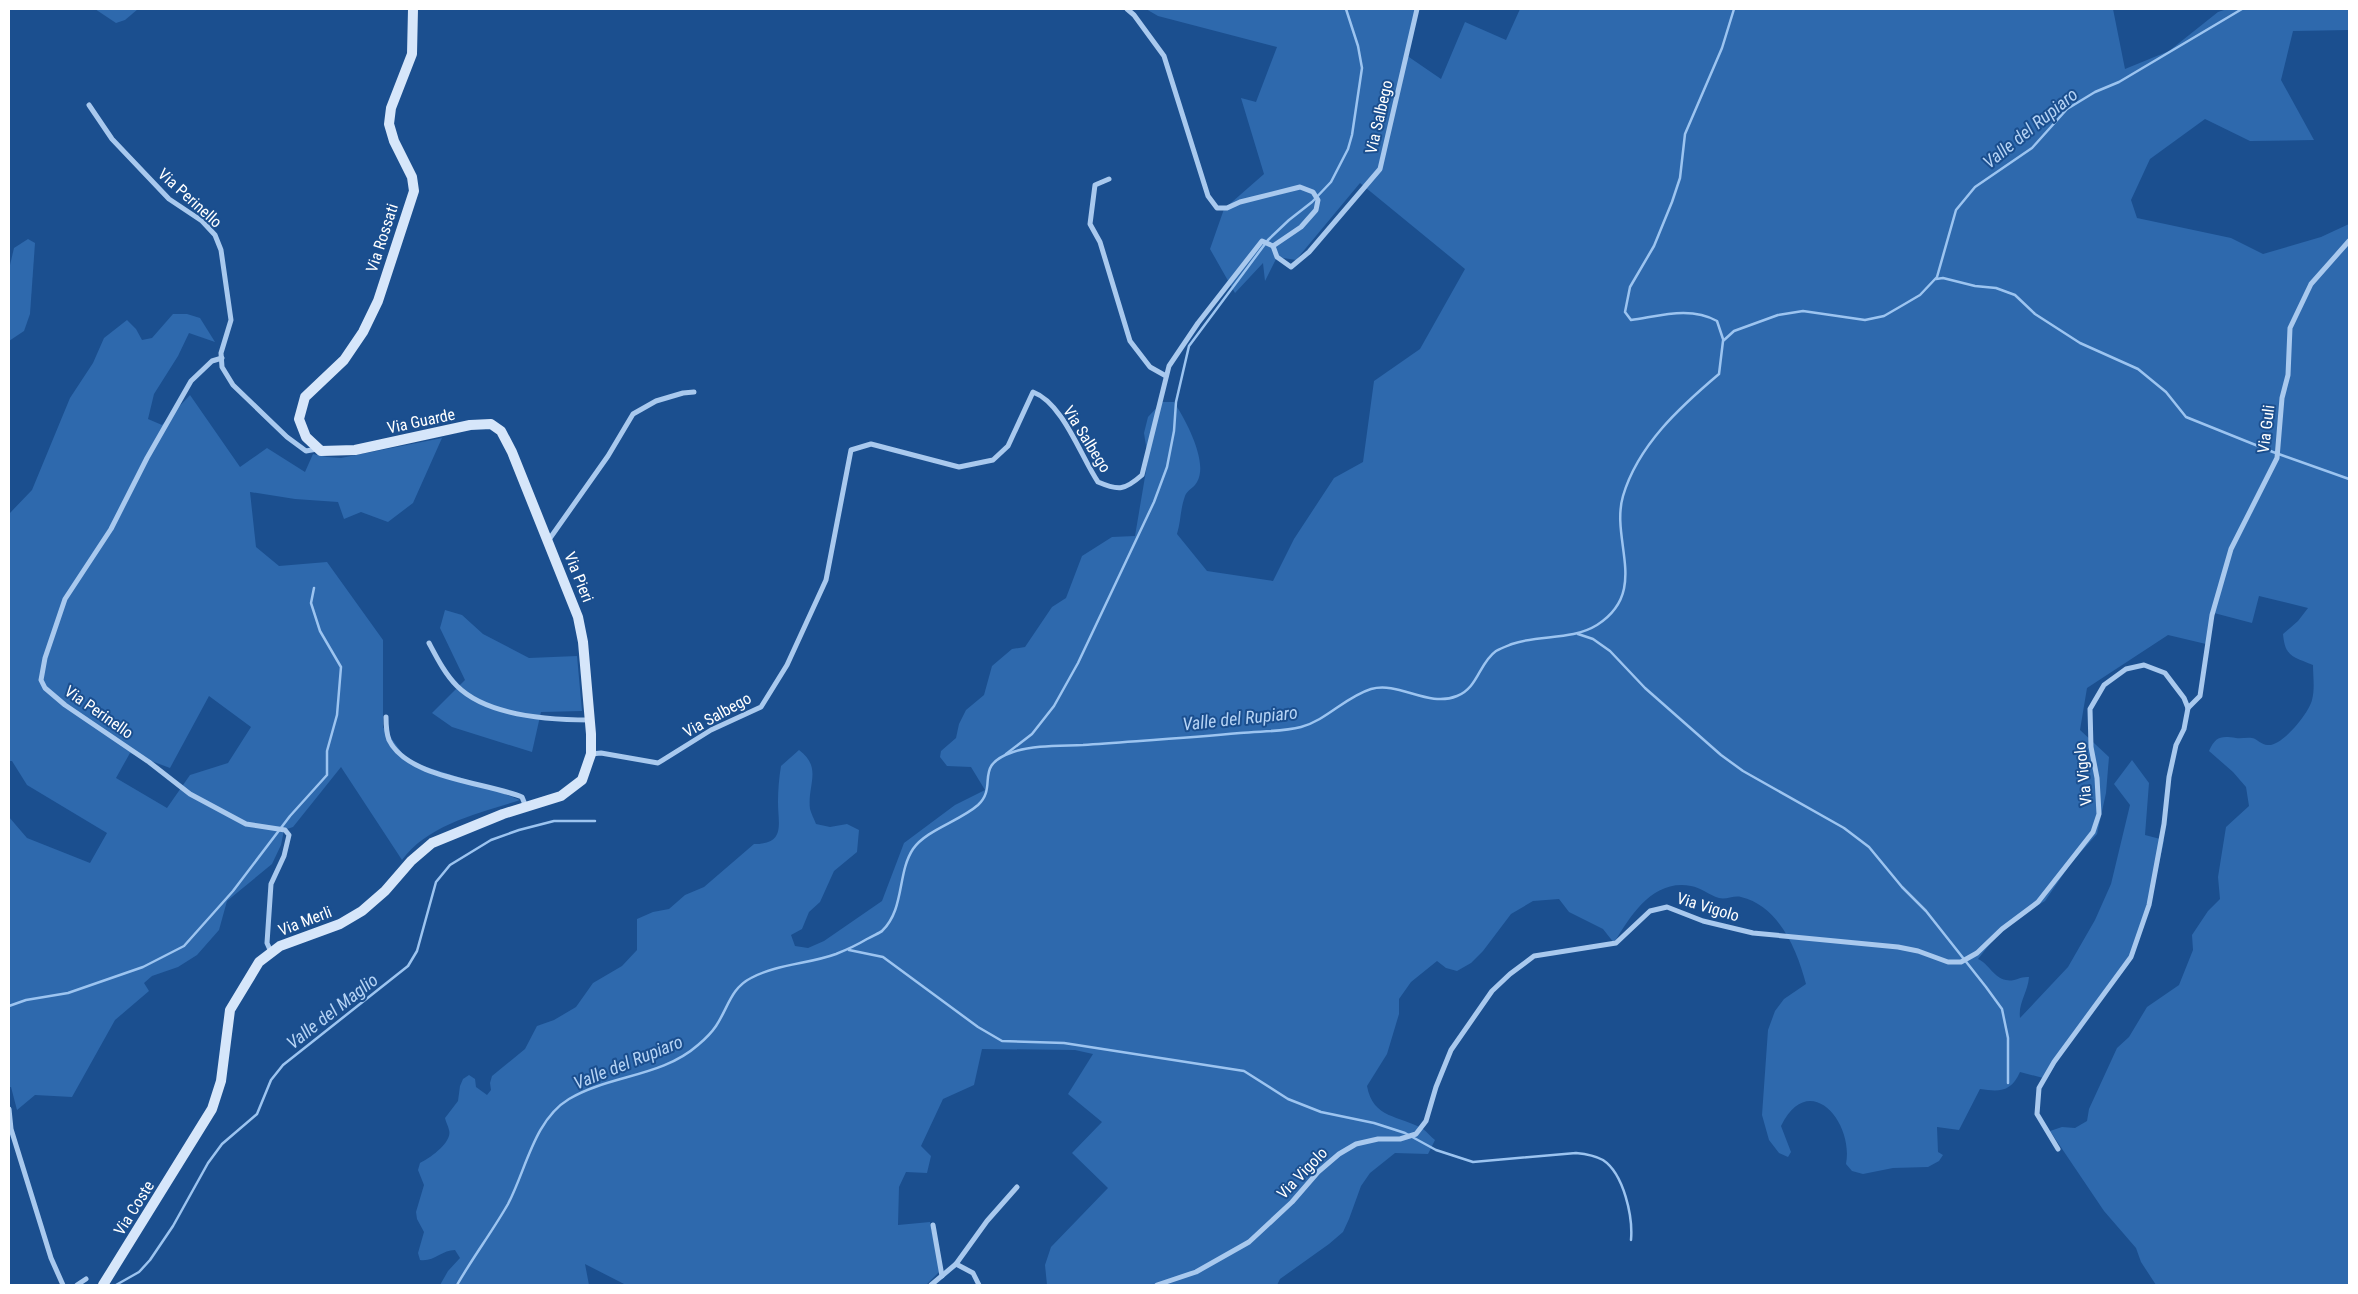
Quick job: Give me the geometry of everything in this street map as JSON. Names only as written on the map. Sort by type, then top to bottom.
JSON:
[{"type":"street","name":"Via Rossati","points":[[319,450],[306,437],[299,419],[305,397],[344,360],[363,332],[378,301],[414,191],[412,177],[394,141],[389,124],[391,108],[412,54],[413,9]]},
{"type":"street","points":[[1127,9],[1134,15],[1164,56],[1208,196],[1217,208],[1227,208],[1240,202],[1300,187],[1313,192],[1318,200],[1316,210],[1300,227],[1273,246]]},
{"type":"street","name":"Via Salbego","points":[[591,754],[602,753],[658,763],[711,730],[761,707],[787,665],[826,580],[851,450],[871,444],[959,467],[993,460],[1008,446],[1033,392],[1040,395],[1059,413],[1098,482],[1116,489],[1123,488],[1142,475],[1168,366],[1198,322],[1262,240],[1273,246],[1277,257],[1291,268],[1309,252],[1380,169],[1418,9]]},
{"type":"street","name":"Via Perinello","points":[[89,105],[112,139],[163,193],[202,221],[215,235],[221,250],[231,320],[222,358],[212,360],[191,381],[147,458],[111,529],[65,599],[45,658],[41,680],[45,688],[65,706],[149,762],[190,794],[246,824],[285,830],[290,835],[289,842],[271,884],[267,944],[271,952]]},
{"type":"street","points":[[1109,179],[1095,185],[1090,224],[1100,242],[1130,341],[1150,366],[1166,376]]},
{"type":"street","name":"Via Guli","points":[[2188,708],[2200,696],[2210,627],[2231,548],[2277,458],[2282,398],[2288,375],[2290,328],[2311,284],[2349,241]]},
{"type":"street","points":[[222,358],[222,367],[233,385],[287,437],[306,451],[319,450]]},
{"type":"street","points":[[548,541],[608,456],[633,414],[656,402],[683,393],[694,392]]},
{"type":"street","name":"Via Guarde","points":[[319,450],[355,450],[470,425],[491,424],[501,431],[512,452]]},
{"type":"street","name":"Via Pieri","points":[[503,814],[560,796],[582,780],[591,754],[583,642],[578,616],[512,452]]},
{"type":"street","points":[[429,643],[448,676],[458,687],[473,697],[500,708],[534,717],[590,720]]},
{"type":"street","name":"Via Vigolo","points":[[1157,1285],[1196,1272],[1249,1242],[1292,1202],[1318,1172],[1339,1154],[1356,1144],[1378,1139],[1400,1139],[1416,1134],[1426,1122],[1436,1086],[1451,1050],[1492,992],[1510,974],[1534,956],[1616,943],[1650,911],[1667,907],[1703,921],[1753,933],[1825,939],[1860,945],[1898,947],[1918,951],[1948,962],[1961,962],[1977,953],[2002,929],[2038,902],[2093,832],[2099,814],[2098,778],[2091,747],[2090,709],[2104,685],[2126,669],[2144,665],[2165,673],[2184,698],[2188,708]]},
{"type":"street","points":[[2058,1149],[2037,1114],[2039,1088],[2054,1062],[2131,957],[2148,905],[2166,816],[2176,745],[2184,729],[2188,708]]},
{"type":"street","points":[[386,717],[389,740],[405,758],[420,767],[522,797],[526,807]]},
{"type":"street","name":"Via Merli","points":[[190,1148],[212,1109],[221,1081],[230,1010],[259,962],[280,946],[340,924],[362,911],[385,891],[411,861],[432,843],[503,814]]},
{"type":"street","points":[[9,1109],[10,1129],[51,1258],[63,1285]]},
{"type":"street","name":"Via Coste","points":[[103,1285],[190,1148]]},
{"type":"street","points":[[931,1285],[956,1264],[987,1221],[1017,1188]]},
{"type":"street","points":[[933,1225],[942,1276]]},
{"type":"street","points":[[956,1264],[973,1272],[979,1285]]},
{"type":"street","points":[[77,1285],[86,1279]]},
{"type":"shaded area","points":[[95,9],[138,9],[125,20],[116,23]]},
{"type":"shaded area","points":[[1146,9],[1417,9],[1406,55],[1441,79],[1465,22],[1506,40],[1520,9],[2113,9],[2125,69],[2169,51],[2218,12],[2227,9],[2349,9],[2349,30],[2293,31],[2281,80],[2314,140],[2250,141],[2205,119],[2150,159],[2131,200],[2137,218],[2231,238],[2263,254],[2321,237],[2349,224],[2349,1285],[2156,1285],[2141,1262],[2136,1248],[2104,1211],[2050,1131],[2062,1127],[2075,1128],[2087,1121],[2089,1109],[2117,1048],[2129,1037],[2147,1007],[2179,985],[2193,950],[2192,935],[2208,911],[2220,899],[2218,877],[2226,827],[2249,806],[2246,787],[2233,772],[2209,751],[2214,742],[2226,737],[2252,738],[2267,745],[2275,744],[2295,727],[2310,706],[2313,691],[2313,665],[2300,660],[2288,652],[2283,634],[2298,621],[2308,608],[2259,596],[2252,623],[2214,613],[2206,644],[2168,635],[2087,688],[2080,730],[2109,757],[2106,793],[2097,834],[2071,863],[2045,901],[2005,925],[1978,959],[2002,979],[2012,980],[2029,977],[2020,1007],[2020,1018],[2068,967],[2095,920],[2111,884],[2130,805],[2114,784],[2132,760],[2149,783],[2145,835],[2164,840],[2151,902],[2128,965],[2062,1052],[2047,1079],[2020,1072],[2017,1079],[2009,1087],[1999,1090],[1980,1089],[1959,1130],[1937,1127],[1938,1152],[1943,1155],[1939,1161],[1928,1167],[1893,1168],[1863,1174],[1852,1171],[1846,1164],[1847,1148],[1843,1132],[1836,1118],[1827,1108],[1816,1102],[1804,1102],[1792,1110],[1781,1126],[1791,1152],[1788,1157],[1779,1153],[1769,1140],[1762,1115],[1768,1030],[1775,1011],[1784,999],[1806,984],[1797,957],[1784,931],[1776,920],[1754,902],[1741,897],[1719,898],[1691,886],[1677,885],[1665,888],[1645,901],[1628,921],[1614,943],[1603,929],[1569,912],[1559,899],[1533,901],[1511,914],[1483,951],[1471,963],[1457,971],[1446,968],[1437,961],[1411,982],[1399,999],[1399,1014],[1387,1054],[1367,1086],[1370,1097],[1381,1110],[1388,1115],[1423,1129],[1435,1140],[1428,1154],[1395,1153],[1370,1173],[1361,1186],[1343,1232],[1280,1279],[1277,1285],[1047,1285],[1045,1265],[1051,1247],[1108,1188],[1072,1153],[1102,1122],[1068,1094],[1093,1054],[1075,1050],[982,1049],[974,1085],[943,1099],[921,1146],[931,1156],[927,1173],[906,1172],[899,1187],[898,1225],[930,1222],[940,1271],[926,1285],[626,1285],[585,1264],[589,1285],[440,1285],[448,1271],[460,1258],[455,1250],[430,1259],[420,1260],[418,1253],[424,1232],[417,1219],[416,1212],[424,1185],[418,1170],[420,1163],[434,1154],[447,1140],[449,1130],[445,1118],[458,1101],[463,1079],[469,1075],[475,1079],[476,1087],[487,1095],[491,1090],[492,1076],[525,1049],[537,1026],[554,1020],[576,1007],[593,983],[622,966],[637,950],[637,919],[653,912],[669,909],[685,895],[704,887],[754,844],[771,841],[776,837],[779,825],[778,793],[781,766],[799,750],[810,763],[812,770],[810,809],[816,824],[830,827],[847,824],[859,830],[857,852],[834,871],[820,902],[809,912],[802,929],[791,935],[795,946],[808,948],[824,941],[882,901],[904,843],[955,805],[985,790],[971,767],[947,766],[940,757],[941,751],[956,738],[959,724],[966,710],[984,695],[992,666],[1012,649],[1025,647],[1052,607],[1066,598],[1082,556],[1112,537],[1135,536],[1148,459],[1144,433],[1148,417],[1162,402],[1174,402],[1184,419],[1198,452],[1200,474],[1196,484],[1185,496],[1177,534],[1207,571],[1273,581],[1294,539],[1334,478],[1363,462],[1374,381],[1420,349],[1465,269],[1360,183],[1296,260],[1277,257],[1265,281],[1263,263],[1235,293],[1210,249],[1224,209],[1264,174],[1241,98],[1256,102],[1277,47],[1158,16]]},
{"type":"shaded area","points":[[28,239],[35,243],[30,314],[24,331],[9,341],[10,265],[14,248]]},
{"type":"shaded area","points":[[173,314],[187,314],[200,318],[215,342],[189,333],[178,356],[154,394],[148,419],[162,425],[190,395],[240,467],[267,448],[305,472],[313,454],[341,458],[442,438],[413,503],[388,522],[361,512],[344,519],[338,502],[295,499],[250,492],[256,547],[279,566],[327,562],[383,640],[383,727],[408,761],[474,782],[520,800],[472,815],[440,829],[426,837],[402,860],[341,767],[293,827],[284,830],[281,845],[272,864],[227,901],[219,930],[197,955],[178,967],[152,976],[144,983],[149,991],[115,1020],[72,1097],[35,1095],[17,1110],[11,1087],[9,1087],[9,817],[27,838],[90,863],[107,833],[27,785],[12,761],[9,761],[9,514],[32,490],[70,398],[93,363],[104,338],[127,320],[136,329],[142,340],[152,338]],"holes":[[[209,696],[251,727],[228,763],[190,775],[167,808],[116,778],[130,753],[170,768]]]},
{"type":"shaded area","points":[[445,610],[462,615],[483,634],[529,658],[577,656],[582,711],[541,712],[532,752],[452,727],[432,713],[465,680],[440,628]]},
{"type":"waterway","points":[[1006,754],[1032,734],[1054,706],[1078,663],[1154,502],[1167,467],[1174,431],[1176,402],[1189,346],[1268,240],[1312,202],[1331,182],[1348,149],[1352,135],[1362,68],[1358,46],[1346,9]]},
{"type":"waterway","points":[[1723,339],[1717,321],[1707,316],[1675,313],[1631,320],[1625,312],[1630,287],[1654,246],[1672,202],[1680,178],[1685,134],[1722,48],[1734,9]]},
{"type":"waterway","name":"Valle del Rupiaro","points":[[457,1285],[508,1204],[539,1132],[557,1108],[585,1091],[652,1070],[684,1056],[712,1031],[734,993],[744,982],[751,978],[771,970],[836,954],[882,931],[889,922],[898,902],[905,869],[913,849],[926,836],[971,811],[978,805],[984,798],[987,790],[989,770],[993,763],[1001,757],[1013,752],[1038,747],[1294,729],[1310,724],[1353,697],[1371,689],[1382,687],[1424,697],[1446,699],[1457,696],[1470,687],[1490,656],[1500,649],[1523,641],[1577,633],[1597,625],[1613,612],[1622,597],[1625,565],[1620,513],[1623,496],[1630,477],[1639,460],[1662,428],[1719,374],[1723,341],[1734,331],[1778,315],[1803,311],[1865,320],[1884,316],[1920,295],[1937,277],[1956,210],[1975,187],[2032,148],[2067,109],[2095,92],[2119,82],[2242,9]]},
{"type":"waterway","points":[[1936,279],[1943,278],[1975,286],[1996,288],[2015,295],[2035,314],[2080,343],[2138,369],[2166,392],[2186,417],[2273,452],[2349,479]]},
{"type":"waterway","points":[[9,1006],[26,1000],[68,993],[143,967],[184,946],[233,891],[290,816],[327,775],[327,751],[337,715],[341,667],[320,631],[311,603],[314,588]]},
{"type":"waterway","points":[[1578,634],[1593,639],[1610,651],[1645,688],[1721,755],[1743,771],[1844,828],[1869,847],[1902,887],[1926,911],[2002,1009],[2008,1038],[2008,1083]]},
{"type":"waterway","name":"Valle del Maglio","points":[[116,1285],[139,1272],[150,1260],[173,1226],[208,1163],[222,1144],[257,1114],[271,1080],[283,1065],[408,966],[417,951],[436,882],[450,865],[491,840],[519,830],[554,821],[595,821]]},
{"type":"waterway","points":[[849,950],[883,957],[978,1027],[1002,1041],[1064,1043],[1244,1071],[1288,1099],[1321,1112],[1374,1123],[1405,1133],[1436,1150],[1473,1162],[1576,1153],[1596,1157],[1603,1160],[1610,1167],[1622,1185],[1629,1208],[1631,1240]]}]
